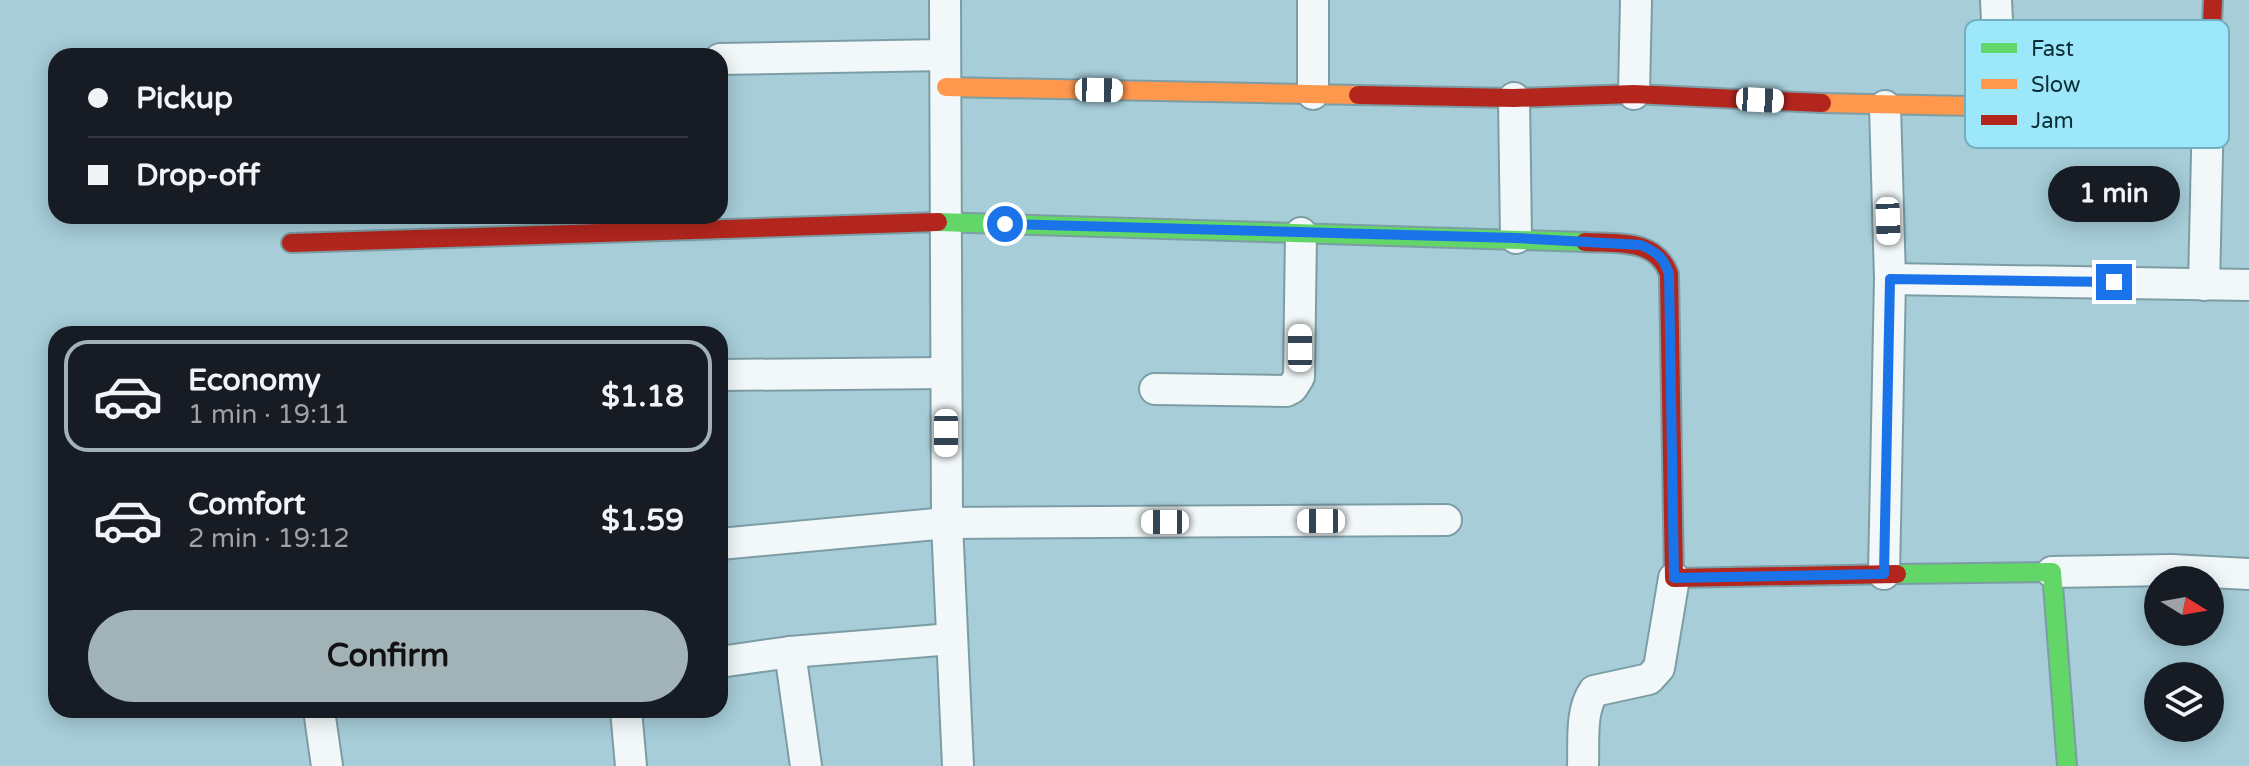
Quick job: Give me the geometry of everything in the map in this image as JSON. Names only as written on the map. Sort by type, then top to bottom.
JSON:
[{"type":"street","points":[[945,0],[947,523],[958,766]]},
{"type":"street","points":[[1313,0],[1313,94]]},
{"type":"street","points":[[1634,94],[1636,0]]},
{"type":"street","points":[[1996,0],[1997,20]]},
{"type":"street","points":[[2212,20],[2213,0]]},
{"type":"street","points":[[728,59],[944,55]]},
{"type":"street","points":[[946,87],[1514,98],[1634,94],[1965,107]]},
{"type":"street","points":[[1514,98],[1516,238]]},
{"type":"street","points":[[1884,574],[1890,279],[1885,106]]},
{"type":"street","points":[[2204,285],[2207,148]]},
{"type":"street","points":[[291,243],[946,222],[1516,238],[1641,245],[1664,259],[1669,274],[1674,578],[1659,668],[1649,679],[1594,691],[1586,710],[1583,766]]},
{"type":"street","points":[[1155,389],[1286,391],[1292,388],[1299,377],[1301,233]]},
{"type":"street","points":[[1890,279],[2249,285]]},
{"type":"street","points":[[728,375],[946,373]]},
{"type":"street","points":[[728,543],[947,523],[1446,520]]},
{"type":"street","points":[[1674,578],[2171,570],[2249,574]]},
{"type":"street","points":[[2052,572],[2067,766]]},
{"type":"street","points":[[728,661],[790,652],[952,639]]},
{"type":"street","points":[[790,652],[806,766]]},
{"type":"street","points":[[320,718],[327,766]]},
{"type":"street","points":[[627,718],[631,766]]},
{"type":"traffic: fast","points":[[938,222],[1585,242]]},
{"type":"traffic: fast","points":[[1897,574],[2052,572],[2067,766]]},
{"type":"traffic: slow","points":[[946,87],[1358,95]]},
{"type":"traffic: slow","points":[[1822,103],[1965,106]]},
{"type":"traffic: jam","points":[[2212,20],[2213,0]]},
{"type":"traffic: jam","points":[[1358,95],[1514,98],[1634,94],[1822,103]]},
{"type":"traffic: jam","points":[[291,243],[938,222]]},
{"type":"traffic: jam","points":[[1585,242],[1634,245],[1645,249],[1663,262],[1669,274],[1674,578],[1897,574]]},
{"type":"route","points":[[1005,224],[1516,238],[1641,245],[1654,251],[1664,259],[1669,274],[1674,578],[1884,574],[1890,279],[2114,282]]}]
